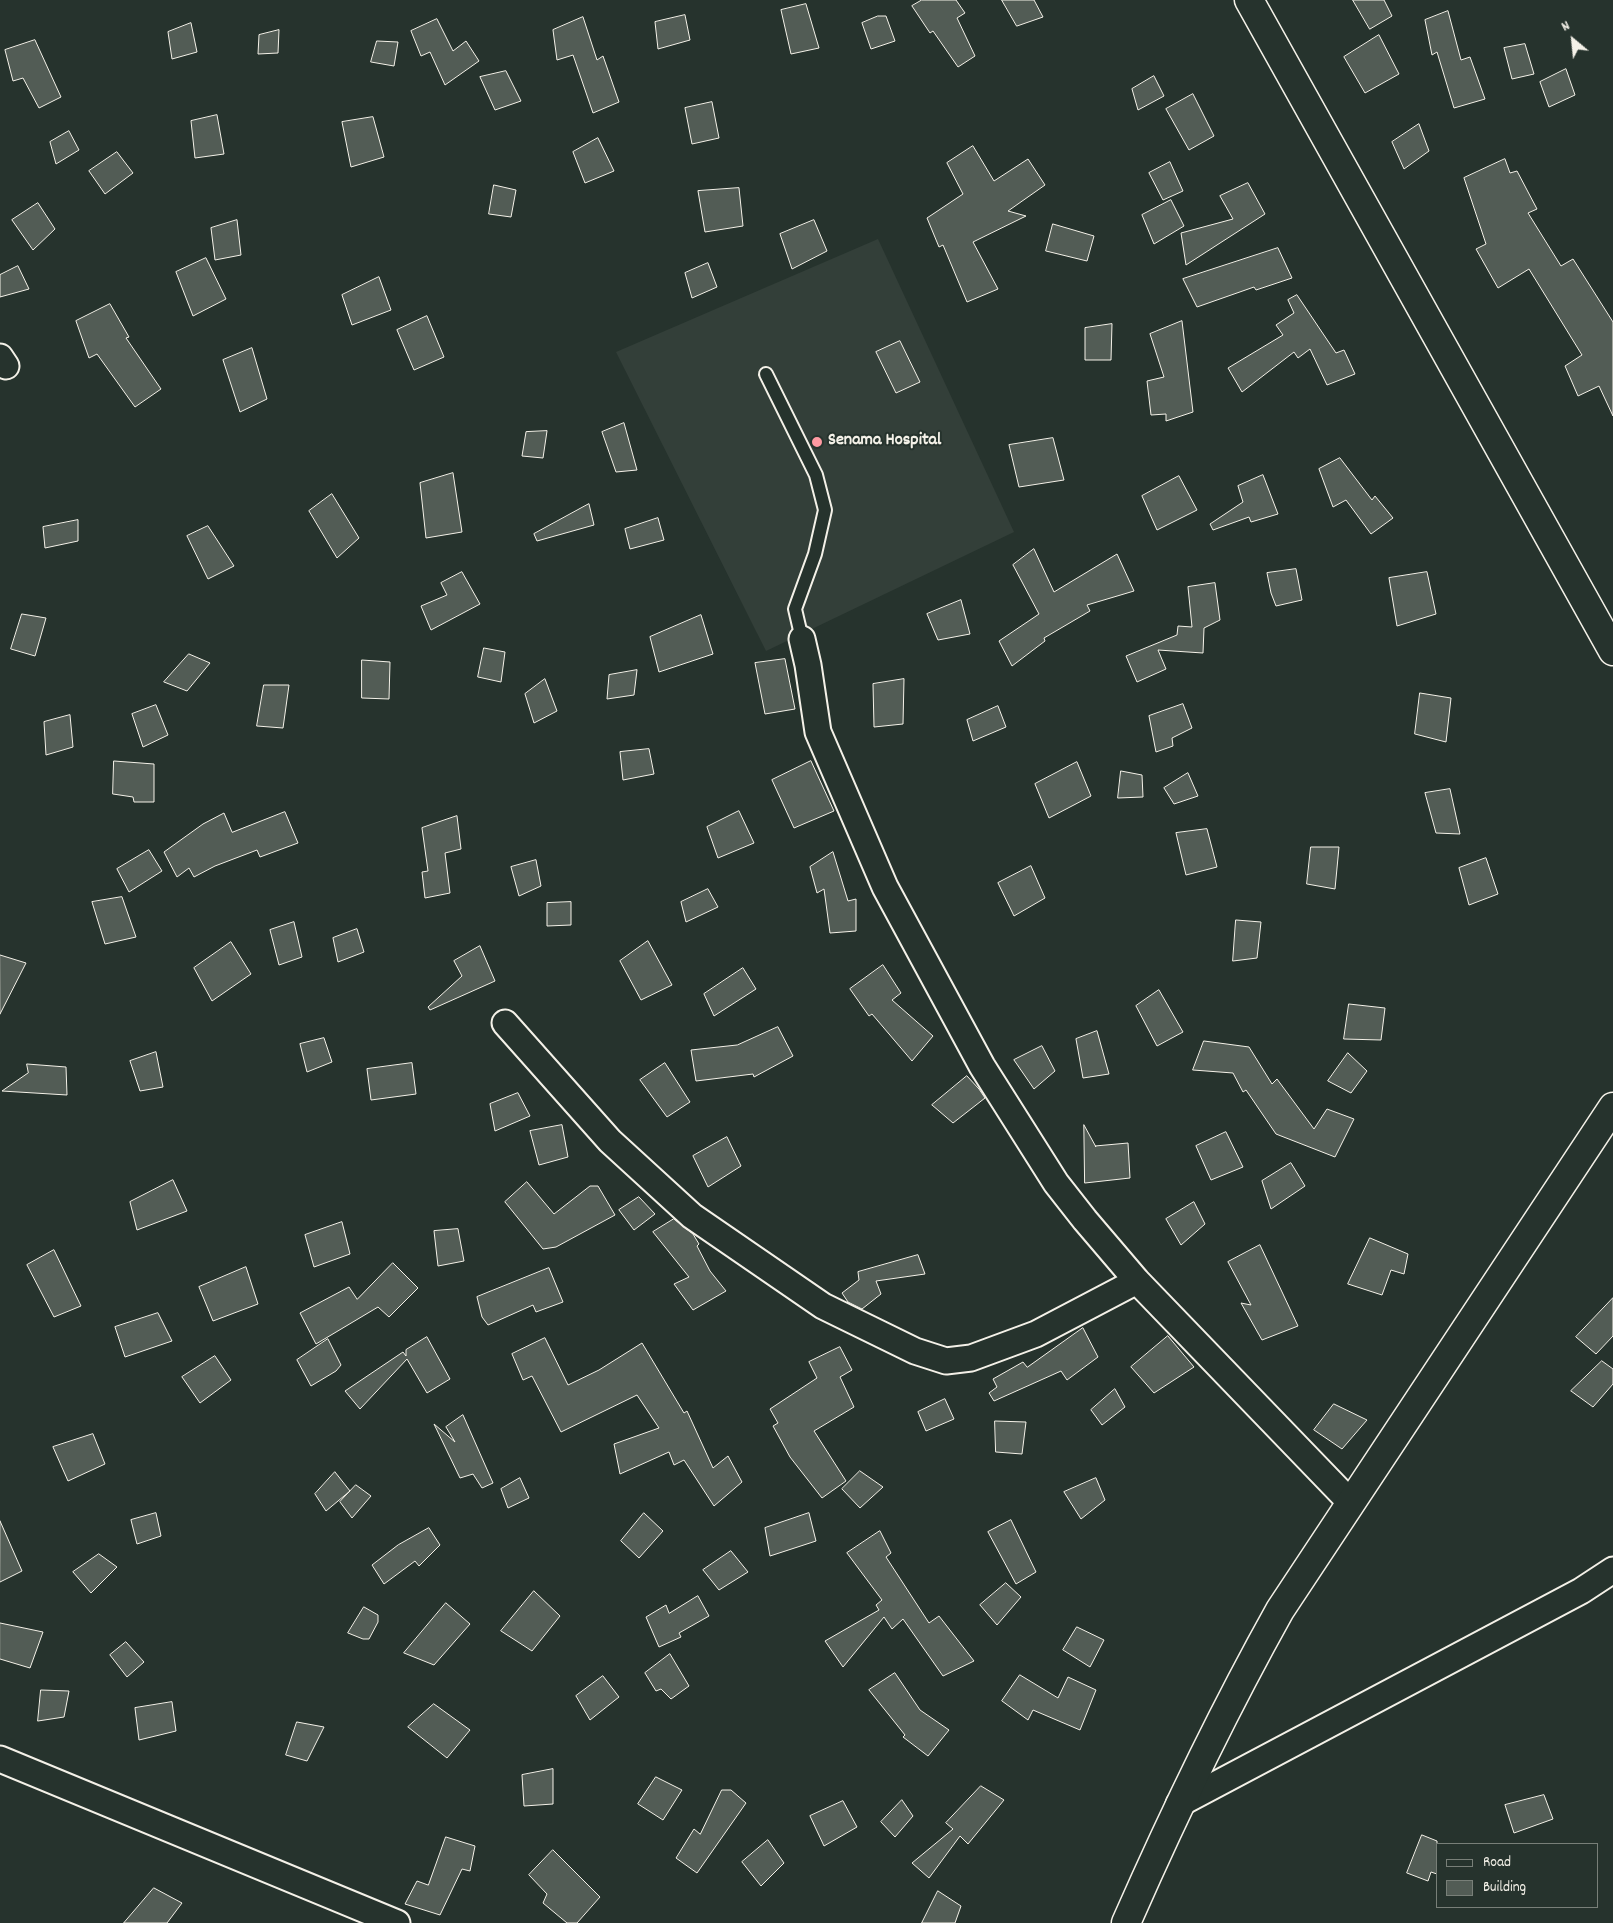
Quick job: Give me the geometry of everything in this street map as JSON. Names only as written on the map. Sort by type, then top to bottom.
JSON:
[{"type":"street","points":[[1250,0],[1613,651]]},
{"type":"street","points":[[802,639],[808,665],[818,732],[885,887],[982,1066],[1056,1183],[1137,1281],[1352,1503]]},
{"type":"street","points":[[506,1024],[610,1141],[692,1216],[823,1306],[915,1350],[946,1361],[971,1358],[1036,1334],[1137,1281]]},
{"type":"street","points":[[1126,1923],[1179,1804],[1280,1610],[1613,1107]]},
{"type":"street","points":[[1179,1804],[1582,1592],[1613,1570]]},
{"type":"street","points":[[0,1760],[397,1923]]},
{"type":"lane","points":[[766,374],[816,475],[825,510],[815,554],[794,610],[802,639]]},
{"type":"shaded area","name":"Senama Hospital","points":[[878,239],[1014,532],[766,651],[616,352]]},
{"type":"building","points":[[922,0],[956,0],[965,13],[957,18],[975,56],[958,67],[933,31],[930,33],[912,6]]},
{"type":"building","points":[[1002,0],[1034,0],[1043,17],[1017,26]]},
{"type":"building","points":[[1353,0],[1384,0],[1392,16],[1370,29]]},
{"type":"building","points":[[806,4],[819,48],[791,54],[781,10]]},
{"type":"building","points":[[1448,11],[1461,60],[1470,57],[1485,99],[1454,108],[1437,52],[1432,55],[1425,20]]},
{"type":"building","points":[[685,15],[690,40],[658,49],[655,22]]},
{"type":"building","points":[[878,16],[886,16],[895,41],[871,49],[862,23]]},
{"type":"building","points":[[583,17],[597,60],[603,56],[619,102],[593,113],[573,55],[557,60],[553,30]]},
{"type":"building","points":[[437,19],[453,51],[466,41],[479,61],[445,85],[430,52],[421,56],[411,31]]},
{"type":"building","points":[[191,23],[197,52],[172,59],[168,32]]},
{"type":"building","points":[[279,30],[278,53],[258,54],[259,35]]},
{"type":"building","points":[[1379,35],[1399,74],[1365,93],[1344,57]]},
{"type":"building","points":[[35,40],[61,97],[39,108],[23,78],[13,81],[5,50]]},
{"type":"building","points":[[377,41],[398,42],[394,66],[371,62]]},
{"type":"building","points":[[1525,44],[1534,74],[1512,79],[1504,48]]},
{"type":"building","points":[[1566,69],[1575,95],[1549,107],[1540,82]]},
{"type":"building","points":[[506,71],[521,101],[495,110],[480,77]]},
{"type":"building","points":[[1154,76],[1164,96],[1138,110],[1132,89]]},
{"type":"building","points":[[1193,94],[1214,136],[1189,150],[1166,109]]},
{"type":"building","points":[[712,102],[719,138],[692,144],[685,108]]},
{"type":"building","points":[[217,115],[224,154],[195,158],[191,121]]},
{"type":"building","points":[[373,117],[384,157],[351,167],[342,122]]},
{"type":"building","points":[[1419,124],[1429,151],[1404,169],[1392,142]]},
{"type":"building","points":[[69,131],[79,150],[56,164],[50,142]]},
{"type":"building","points":[[598,138],[614,171],[585,183],[573,152]]},
{"type":"building","points":[[973,146],[994,181],[1028,159],[1045,185],[1008,211],[1026,216],[973,242],[998,289],[967,302],[943,245],[939,247],[927,218],[963,194],[947,163]]},
{"type":"building","points":[[117,152],[133,173],[105,194],[89,171]]},
{"type":"building","points":[[1505,159],[1510,173],[1517,171],[1537,209],[1528,213],[1561,266],[1573,259],[1613,322],[1613,416],[1599,386],[1578,396],[1565,366],[1582,355],[1529,269],[1498,288],[1476,249],[1486,244],[1464,178]]},
{"type":"building","points":[[1170,162],[1183,191],[1163,200],[1149,173]]},
{"type":"building","points":[[1248,183],[1265,214],[1186,265],[1181,233],[1233,219],[1220,196]]},
{"type":"building","points":[[494,185],[516,190],[511,217],[489,214]]},
{"type":"building","points":[[739,188],[743,226],[705,232],[698,191]]},
{"type":"building","points":[[1171,200],[1184,226],[1154,244],[1142,215]]},
{"type":"building","points":[[38,203],[55,229],[33,250],[12,220]]},
{"type":"building","points":[[237,220],[241,255],[215,260],[211,228]]},
{"type":"building","points":[[814,220],[827,251],[792,269],[780,234]]},
{"type":"building","points":[[1053,224],[1094,236],[1087,261],[1046,251]]},
{"type":"building","points":[[1278,248],[1292,278],[1256,290],[1254,287],[1197,307],[1183,279]]},
{"type":"building","points":[[206,258],[226,299],[193,316],[176,272]]},
{"type":"building","points":[[708,263],[717,287],[692,298],[685,273]]},
{"type":"building","points":[[18,266],[29,289],[0,297],[0,275]]},
{"type":"building","points":[[379,277],[391,310],[352,325],[342,295]]},
{"type":"building","points":[[1297,295],[1336,353],[1344,350],[1355,374],[1327,385],[1310,349],[1298,358],[1294,352],[1242,392],[1228,368],[1283,335],[1276,325],[1294,313],[1288,300]]},
{"type":"building","points":[[110,304],[129,337],[126,338],[161,389],[135,407],[97,354],[89,358],[76,321]]},
{"type":"building","points":[[427,316],[444,357],[414,370],[397,330]]},
{"type":"building","points":[[1182,321],[1193,412],[1166,421],[1166,414],[1151,415],[1147,381],[1164,377],[1150,334]]},
{"type":"building","points":[[1112,324],[1111,360],[1085,360],[1085,328]]},
{"type":"building","points":[[900,341],[920,382],[896,393],[876,352]]},
{"type":"building","points":[[252,348],[267,399],[240,412],[223,360]]},
{"type":"building","points":[[624,423],[637,470],[616,472],[602,432]]},
{"type":"building","points":[[547,431],[543,458],[522,456],[526,432]]},
{"type":"building","points":[[1053,438],[1064,480],[1019,487],[1009,445]]},
{"type":"building","points":[[1340,458],[1372,500],[1375,496],[1393,518],[1371,534],[1346,500],[1333,507],[1319,469]]},
{"type":"building","points":[[453,473],[462,532],[426,538],[420,483]]},
{"type":"building","points":[[1263,475],[1278,514],[1251,522],[1249,517],[1213,530],[1210,524],[1243,502],[1238,486]]},
{"type":"building","points":[[1179,476],[1197,510],[1157,530],[1142,496]]},
{"type":"building","points":[[332,494],[359,538],[337,558],[309,511]]},
{"type":"building","points":[[589,504],[594,525],[537,541],[534,534]]},
{"type":"building","points":[[658,518],[664,540],[630,549],[625,529]]},
{"type":"building","points":[[78,520],[78,541],[45,548],[43,527]]},
{"type":"building","points":[[208,526],[234,566],[208,579],[187,536]]},
{"type":"building","points":[[1034,549],[1054,592],[1117,554],[1134,591],[1087,605],[1090,611],[1044,638],[1045,641],[1012,666],[999,641],[1039,614],[1013,565]]},
{"type":"building","points":[[1296,569],[1302,600],[1276,606],[1267,573]]},
{"type":"building","points":[[462,572],[480,604],[431,630],[421,606],[447,595],[441,583]]},
{"type":"building","points":[[1427,572],[1436,614],[1397,626],[1389,578]]},
{"type":"building","points":[[1215,583],[1220,620],[1204,628],[1203,653],[1158,650],[1166,669],[1137,682],[1126,656],[1177,635],[1178,626],[1192,627],[1188,587]]},
{"type":"building","points":[[961,600],[970,634],[938,640],[927,614]]},
{"type":"building","points":[[22,614],[46,618],[35,656],[11,649]]},
{"type":"building","points":[[701,615],[713,654],[659,672],[650,637]]},
{"type":"building","points":[[484,648],[505,652],[501,682],[478,677]]},
{"type":"building","points":[[189,654],[210,663],[187,691],[164,682]]},
{"type":"building","points":[[785,659],[795,709],[765,714],[755,663]]},
{"type":"building","points":[[362,660],[390,662],[389,699],[362,698]]},
{"type":"building","points":[[637,670],[634,695],[607,699],[609,675]]},
{"type":"building","points":[[545,679],[557,711],[534,723],[525,694]]},
{"type":"building","points":[[904,679],[903,724],[874,727],[873,684]]},
{"type":"building","points":[[264,685],[289,685],[283,728],[257,726]]},
{"type":"building","points":[[1420,693],[1451,698],[1446,742],[1415,734]]},
{"type":"building","points":[[1183,704],[1192,728],[1172,738],[1173,746],[1156,752],[1149,716]]},
{"type":"building","points":[[156,705],[168,735],[143,747],[132,714]]},
{"type":"building","points":[[998,706],[1006,727],[973,741],[967,720]]},
{"type":"building","points":[[70,715],[73,747],[46,755],[44,722]]},
{"type":"building","points":[[649,749],[654,774],[623,780],[620,752]]},
{"type":"building","points":[[114,761],[154,764],[154,802],[134,802],[133,797],[113,794]]},
{"type":"building","points":[[811,761],[834,811],[794,828],[772,780]]},
{"type":"building","points":[[1077,762],[1091,796],[1049,818],[1035,784]]},
{"type":"building","points":[[1121,771],[1142,775],[1143,797],[1118,798]]},
{"type":"building","points":[[1188,773],[1198,796],[1174,804],[1164,788]]},
{"type":"building","points":[[1450,789],[1460,834],[1436,833],[1425,793]]},
{"type":"building","points":[[739,811],[754,843],[718,858],[707,827]]},
{"type":"building","points":[[285,812],[298,843],[260,857],[257,850],[215,866],[194,877],[189,868],[177,877],[164,852],[203,824],[224,813],[232,832]]},
{"type":"building","points":[[457,816],[461,849],[445,853],[450,893],[425,898],[422,872],[428,871],[422,828]]},
{"type":"building","points":[[1207,829],[1217,867],[1186,875],[1176,833]]},
{"type":"building","points":[[1311,847],[1339,847],[1335,889],[1307,884]]},
{"type":"building","points":[[149,850],[162,871],[129,892],[117,869]]},
{"type":"building","points":[[833,852],[848,901],[856,899],[856,931],[830,933],[824,889],[817,893],[810,867]]},
{"type":"building","points":[[1486,858],[1498,894],[1469,905],[1459,868]]},
{"type":"building","points":[[536,860],[541,886],[519,896],[511,867]]},
{"type":"building","points":[[1031,866],[1045,898],[1014,916],[998,883]]},
{"type":"building","points":[[708,889],[718,907],[686,922],[681,902]]},
{"type":"building","points":[[122,897],[136,937],[105,944],[92,902]]},
{"type":"building","points":[[571,902],[571,925],[547,926],[547,903]]},
{"type":"building","points":[[1236,920],[1261,922],[1257,958],[1233,961]]},
{"type":"building","points":[[294,922],[302,957],[279,965],[270,930]]},
{"type":"building","points":[[357,929],[364,952],[338,962],[333,938]]},
{"type":"building","points":[[648,941],[672,985],[641,1000],[620,961]]},
{"type":"building","points":[[231,942],[251,974],[212,1001],[194,968]]},
{"type":"building","points":[[480,946],[495,981],[430,1010],[428,1007],[462,976],[454,961]]},
{"type":"building","points":[[0,955],[26,963],[0,1014]]},
{"type":"building","points":[[883,965],[901,993],[892,1000],[933,1036],[912,1061],[872,1014],[869,1016],[850,989]]},
{"type":"building","points":[[743,968],[756,989],[714,1016],[704,994]]},
{"type":"building","points":[[1159,990],[1183,1032],[1157,1046],[1136,1006]]},
{"type":"building","points":[[1349,1004],[1385,1008],[1381,1040],[1344,1039]]},
{"type":"building","points":[[778,1027],[793,1056],[754,1077],[753,1074],[696,1081],[691,1050],[737,1045]]},
{"type":"building","points":[[1097,1031],[1109,1074],[1083,1078],[1076,1039]]},
{"type":"building","points":[[324,1038],[332,1062],[307,1072],[300,1044]]},
{"type":"building","points":[[1204,1041],[1249,1047],[1272,1084],[1277,1079],[1314,1129],[1327,1109],[1354,1119],[1335,1157],[1276,1134],[1246,1090],[1243,1092],[1233,1073],[1193,1070]]},
{"type":"building","points":[[1042,1046],[1055,1071],[1034,1089],[1014,1060]]},
{"type":"building","points":[[156,1052],[163,1087],[140,1091],[130,1061]]},
{"type":"building","points":[[1348,1053],[1367,1071],[1351,1093],[1328,1081]]},
{"type":"building","points":[[412,1063],[416,1094],[371,1100],[367,1069]]},
{"type":"building","points":[[665,1063],[690,1102],[667,1117],[640,1080]]},
{"type":"building","points":[[27,1064],[66,1067],[67,1095],[2,1091],[28,1073]]},
{"type":"building","points":[[967,1076],[985,1098],[953,1123],[932,1105]]},
{"type":"building","points":[[518,1093],[530,1116],[495,1131],[490,1104]]},
{"type":"building","points":[[562,1125],[568,1157],[539,1165],[530,1131]]},
{"type":"building","points":[[1084,1125],[1095,1146],[1128,1143],[1130,1178],[1085,1183]]},
{"type":"building","points":[[1226,1132],[1243,1167],[1211,1180],[1196,1146]]},
{"type":"building","points":[[727,1137],[741,1166],[708,1187],[693,1156]]},
{"type":"building","points":[[1291,1163],[1305,1186],[1271,1209],[1262,1181]]},
{"type":"building","points":[[173,1180],[187,1211],[137,1230],[130,1202]]},
{"type":"building","points":[[527,1182],[554,1214],[590,1186],[598,1186],[615,1215],[556,1247],[543,1249],[505,1202]]},
{"type":"building","points":[[639,1197],[655,1214],[634,1230],[619,1210]]},
{"type":"building","points":[[1194,1202],[1205,1224],[1181,1245],[1166,1219]]},
{"type":"building","points":[[674,1219],[693,1234],[710,1271],[726,1291],[693,1310],[674,1284],[689,1277],[653,1232]]},
{"type":"building","points":[[342,1222],[350,1254],[314,1267],[305,1235]]},
{"type":"building","points":[[458,1229],[464,1261],[438,1266],[434,1231]]},
{"type":"building","points":[[1370,1238],[1408,1254],[1404,1274],[1391,1270],[1382,1295],[1348,1284]]},
{"type":"building","points":[[1260,1245],[1298,1326],[1262,1340],[1241,1303],[1251,1305],[1228,1262]]},
{"type":"building","points":[[54,1250],[81,1306],[54,1317],[27,1265]]},
{"type":"building","points":[[918,1255],[925,1274],[876,1281],[881,1294],[862,1309],[848,1302],[842,1293],[859,1280],[858,1272]]},
{"type":"building","points":[[393,1263],[418,1288],[389,1317],[378,1307],[316,1344],[300,1313],[349,1287],[357,1299]]},
{"type":"building","points":[[246,1267],[258,1304],[213,1321],[199,1287]]},
{"type":"building","points":[[549,1268],[563,1302],[536,1312],[533,1305],[488,1325],[482,1317],[477,1297]]},
{"type":"building","points":[[1613,1298],[1613,1336],[1596,1354],[1576,1337]]},
{"type":"building","points":[[158,1313],[172,1341],[125,1357],[115,1327]]},
{"type":"building","points":[[1083,1328],[1098,1357],[1067,1380],[1061,1371],[994,1401],[989,1393],[997,1387],[993,1379],[1023,1362],[1027,1367]]},
{"type":"building","points":[[1168,1336],[1194,1367],[1154,1393],[1131,1367]]},
{"type":"building","points":[[427,1337],[450,1379],[427,1393],[407,1359],[360,1409],[345,1391],[403,1352],[406,1356],[406,1350]]},
{"type":"building","points":[[545,1338],[568,1385],[599,1370],[642,1343],[684,1413],[687,1411],[713,1468],[728,1456],[742,1482],[714,1506],[684,1460],[674,1465],[669,1452],[620,1474],[614,1444],[659,1428],[637,1395],[561,1432],[532,1376],[523,1380],[512,1354]]},
{"type":"building","points":[[328,1339],[341,1365],[336,1371],[311,1386],[297,1360]]},
{"type":"building","points":[[840,1347],[852,1370],[840,1377],[854,1407],[814,1431],[846,1481],[822,1498],[790,1457],[773,1426],[778,1423],[770,1409],[817,1378],[809,1362]]},
{"type":"building","points":[[215,1356],[231,1380],[200,1403],[182,1377]]},
{"type":"building","points":[[1602,1361],[1613,1369],[1613,1384],[1593,1407],[1571,1391]]},
{"type":"building","points":[[1115,1389],[1125,1407],[1102,1425],[1091,1410]]},
{"type":"building","points":[[945,1399],[954,1419],[926,1431],[918,1412]]},
{"type":"building","points":[[1334,1404],[1367,1420],[1342,1449],[1314,1430]]},
{"type":"building","points":[[463,1415],[493,1483],[482,1488],[473,1474],[460,1478],[434,1424],[455,1442],[446,1427]]},
{"type":"building","points":[[995,1421],[1026,1422],[1022,1454],[996,1452]]},
{"type":"building","points":[[93,1434],[105,1464],[68,1481],[53,1447]]},
{"type":"building","points":[[860,1471],[883,1487],[860,1508],[842,1489]]},
{"type":"building","points":[[335,1472],[350,1491],[326,1511],[315,1494]]},
{"type":"building","points":[[520,1478],[529,1498],[508,1508],[501,1489]]},
{"type":"building","points":[[1096,1478],[1105,1500],[1081,1519],[1064,1492]]},
{"type":"building","points":[[356,1485],[371,1496],[352,1518],[340,1502]]},
{"type":"building","points":[[156,1513],[161,1536],[137,1544],[131,1520]]},
{"type":"building","points":[[644,1513],[663,1531],[639,1558],[621,1541]]},
{"type":"building","points":[[809,1513],[816,1541],[770,1556],[765,1528]]},
{"type":"building","points":[[1011,1520],[1036,1572],[1016,1584],[988,1532]]},
{"type":"building","points":[[0,1521],[22,1571],[0,1582]]},
{"type":"building","points":[[429,1528],[440,1545],[419,1566],[415,1561],[384,1584],[372,1565],[398,1545]]},
{"type":"building","points":[[880,1531],[891,1553],[886,1557],[929,1623],[939,1616],[974,1661],[943,1676],[903,1619],[892,1629],[884,1617],[843,1667],[825,1641],[879,1610],[876,1605],[882,1600],[847,1553]]},
{"type":"building","points":[[731,1551],[748,1572],[719,1590],[703,1570]]},
{"type":"building","points":[[99,1554],[117,1567],[91,1593],[73,1572]]},
{"type":"building","points":[[1006,1583],[1021,1597],[997,1625],[980,1605]]},
{"type":"building","points":[[534,1591],[560,1616],[532,1651],[501,1631]]},
{"type":"building","points":[[698,1596],[709,1616],[679,1633],[681,1637],[659,1647],[646,1617],[666,1605],[669,1613]]},
{"type":"building","points":[[446,1603],[470,1624],[434,1665],[404,1653]]},
{"type":"building","points":[[364,1607],[378,1615],[378,1622],[369,1639],[363,1639],[348,1633]]},
{"type":"building","points":[[0,1623],[43,1632],[30,1668],[0,1659]]},
{"type":"building","points":[[1077,1627],[1104,1640],[1090,1667],[1063,1650]]},
{"type":"building","points":[[126,1642],[144,1662],[127,1677],[110,1655]]},
{"type":"building","points":[[670,1654],[689,1686],[671,1699],[661,1689],[656,1691],[645,1673]]},
{"type":"building","points":[[895,1673],[920,1710],[949,1730],[928,1756],[903,1737],[905,1735],[869,1690]]},
{"type":"building","points":[[1020,1675],[1058,1698],[1068,1677],[1096,1690],[1080,1730],[1033,1710],[1028,1720],[1002,1701]]},
{"type":"building","points":[[603,1676],[619,1697],[590,1720],[576,1696]]},
{"type":"building","points":[[41,1690],[69,1691],[64,1717],[38,1721]]},
{"type":"building","points":[[172,1702],[176,1731],[139,1740],[135,1708]]},
{"type":"building","points":[[434,1704],[470,1730],[447,1758],[408,1727]]},
{"type":"building","points":[[297,1722],[324,1727],[307,1761],[286,1755]]},
{"type":"building","points":[[553,1769],[553,1804],[524,1806],[522,1775]]},
{"type":"building","points":[[656,1777],[682,1790],[663,1820],[638,1804]]},
{"type":"building","points":[[981,1786],[1004,1800],[968,1844],[960,1836],[929,1878],[912,1863],[953,1829],[946,1823]]},
{"type":"building","points":[[722,1790],[731,1790],[746,1803],[697,1873],[676,1858],[694,1829],[700,1834]]},
{"type":"building","points":[[1544,1795],[1553,1819],[1514,1833],[1505,1805]]},
{"type":"building","points":[[902,1800],[913,1816],[895,1837],[881,1822]]},
{"type":"building","points":[[843,1801],[857,1827],[824,1846],[810,1816]]},
{"type":"building","points":[[1422,1835],[1437,1841],[1436,1874],[1431,1872],[1428,1881],[1407,1873]]},
{"type":"building","points":[[446,1837],[475,1846],[470,1871],[462,1869],[440,1915],[405,1904],[417,1881],[428,1885]]},
{"type":"building","points":[[768,1840],[784,1863],[761,1886],[742,1862]]},
{"type":"building","points":[[553,1850],[600,1897],[577,1923],[567,1923],[543,1903],[547,1894],[529,1875]]},
{"type":"building","points":[[154,1888],[182,1903],[167,1923],[124,1923]]},
{"type":"building","points":[[938,1891],[961,1906],[955,1923],[922,1923]]},
{"type":"place","name":"Senama Hospital","points":[[817,442]]}]
